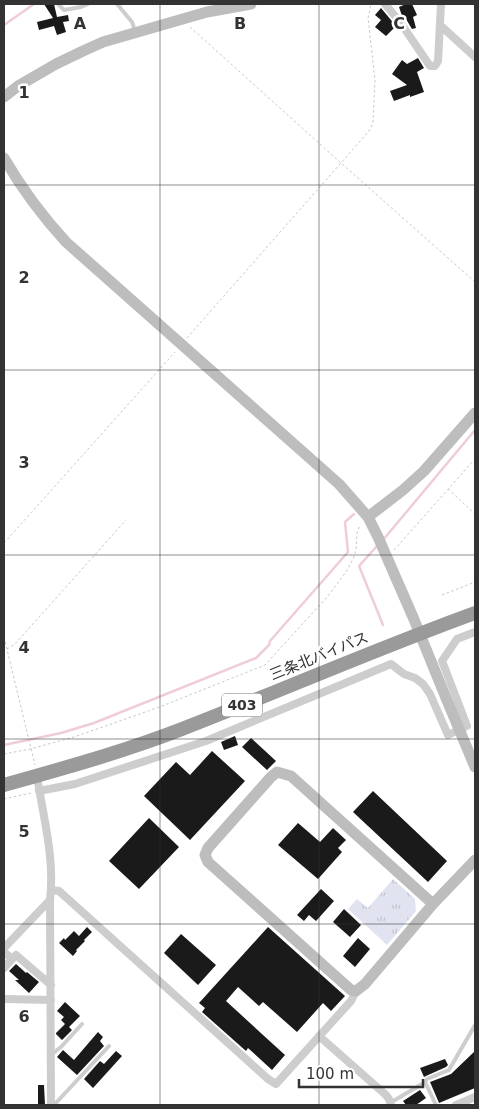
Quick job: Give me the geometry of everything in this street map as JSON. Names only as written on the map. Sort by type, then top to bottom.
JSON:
[{"type":"highway","name":"三条北バイパス","points":[[4,785],[83,763],[181,730],[420,633],[475,613]]},
{"type":"street","points":[[4,97],[25,82],[83,51],[120,37],[183,19],[203,8],[251,4]]},
{"type":"street","points":[[385,4],[400,22],[430,66],[435,66],[438,61],[441,4]]},
{"type":"street","points":[[440,25],[475,56]]},
{"type":"street","points":[[4,158],[23,190],[66,242],[339,484],[368,517],[388,557],[475,767]]},
{"type":"street","points":[[368,517],[403,490],[424,470],[475,413]]},
{"type":"street","points":[[39,791],[75,784],[206,741],[391,664],[404,674],[423,684],[430,694],[448,735],[467,726],[442,661],[457,639],[475,632]]},
{"type":"street","points":[[356,991],[345,986],[208,862],[205,856],[208,848],[277,772],[291,776],[433,904]]},
{"type":"street","points":[[37,776],[50,849],[52,1105]]},
{"type":"street","points":[[51,890],[59,891],[268,1079],[276,1084],[351,1001],[356,991],[365,984],[433,904],[475,860]]},
{"type":"street","points":[[12,959],[4,950],[50,900]]},
{"type":"street","points":[[4,968],[16,955],[51,985]]},
{"type":"street","points":[[4,999],[51,1000]]},
{"type":"street","points":[[319,1036],[386,1095],[390,1104]]},
{"type":"street","points":[[456,1105],[475,1099]]},
{"type":"lane","points":[[58,4],[64,10],[68,10],[88,4]]},
{"type":"lane","points":[[117,4],[132,22],[136,33]]},
{"type":"lane","points":[[51,1055],[82,1024]]},
{"type":"lane","points":[[390,1104],[425,1082],[427,1078],[449,1070],[475,1025]]},
{"type":"lane","points":[[52,1105],[109,1046]]},
{"type":"lane","points":[[425,1082],[436,1105]]},
{"type":"path","points":[[4,543],[369,131],[373,123],[375,80],[368,18],[370,4]]},
{"type":"path","points":[[183,19],[193,31],[475,282]]},
{"type":"path","points":[[388,557],[475,459]]},
{"type":"path","points":[[448,489],[475,514]]},
{"type":"path","points":[[4,754],[74,737],[162,706],[265,665],[328,596],[346,572],[356,550],[358,528],[368,517]]},
{"type":"path","points":[[7,649],[15,644],[126,520]]},
{"type":"path","points":[[442,595],[475,582]]},
{"type":"path","points":[[4,637],[37,776]]},
{"type":"path","points":[[4,800],[39,791]]},
{"type":"green space","points":[[393,879],[415,899],[416,911],[387,945],[348,909],[357,899],[368,908]]},
{"type":"building","points":[[44,4],[54,4],[57,17],[68,15],[69,21],[63,22],[66,32],[57,35],[54,26],[39,30],[37,22],[53,18]]},
{"type":"building","points":[[412,4],[417,15],[413,17],[416,28],[412,29],[402,16],[399,7]]},
{"type":"building","points":[[381,8],[396,26],[386,36],[375,27],[381,20],[375,15]]},
{"type":"building","points":[[418,58],[424,68],[417,72],[424,92],[394,101],[390,91],[407,85],[392,74],[402,60],[407,64]]},
{"type":"building","points":[[235,736],[238,745],[224,750],[221,742]]},
{"type":"building","points":[[251,738],[276,761],[267,770],[242,747]]},
{"type":"building","points":[[212,751],[245,781],[190,840],[144,796],[176,762],[190,775]]},
{"type":"building","points":[[373,791],[447,861],[428,882],[353,812]]},
{"type":"building","points":[[149,818],[179,847],[139,889],[109,861]]},
{"type":"building","points":[[298,823],[320,842],[333,828],[346,840],[338,848],[342,852],[318,879],[278,845]]},
{"type":"building","points":[[321,889],[334,901],[316,921],[309,915],[304,921],[297,915]]},
{"type":"building","points":[[344,909],[361,925],[350,937],[333,922]]},
{"type":"building","points":[[87,927],[92,932],[73,956],[59,943],[74,931],[79,936]]},
{"type":"building","points":[[268,927],[345,996],[331,1011],[323,1003],[297,1032],[263,1002],[259,1006],[238,987],[226,1001],[285,1055],[272,1070],[248,1048],[246,1051],[202,1012],[205,1008],[199,1003]]},
{"type":"building","points":[[181,934],[216,965],[198,985],[164,953]]},
{"type":"building","points":[[358,938],[370,949],[355,967],[343,956]]},
{"type":"building","points":[[16,964],[39,982],[29,993],[15,980],[19,980],[9,971]]},
{"type":"building","points":[[65,1002],[80,1016],[69,1027],[72,1030],[62,1040],[56,1033],[65,1024],[61,1020],[64,1017],[57,1011]]},
{"type":"building","points":[[98,1032],[103,1037],[100,1041],[104,1046],[77,1075],[57,1057],[63,1050],[74,1060]]},
{"type":"building","points":[[116,1051],[122,1056],[93,1088],[84,1079],[100,1061],[104,1064]]},
{"type":"building","points":[[475,1051],[475,1088],[439,1103],[430,1082],[451,1074]]},
{"type":"building","points":[[445,1059],[448,1065],[446,1067],[424,1077],[420,1068]]},
{"type":"building","points":[[38,1085],[44,1085],[45,1105],[38,1105]]},
{"type":"building","points":[[420,1090],[426,1098],[416,1105],[406,1105],[403,1101]]},
{"type":"waterway","points":[[4,25],[34,4]]},
{"type":"waterway","points":[[383,540],[475,430]]},
{"type":"waterway","points":[[4,745],[61,733],[94,723],[256,658],[348,552],[345,522],[354,514]]},
{"type":"waterway","points":[[377,546],[359,566],[383,625]]}]
